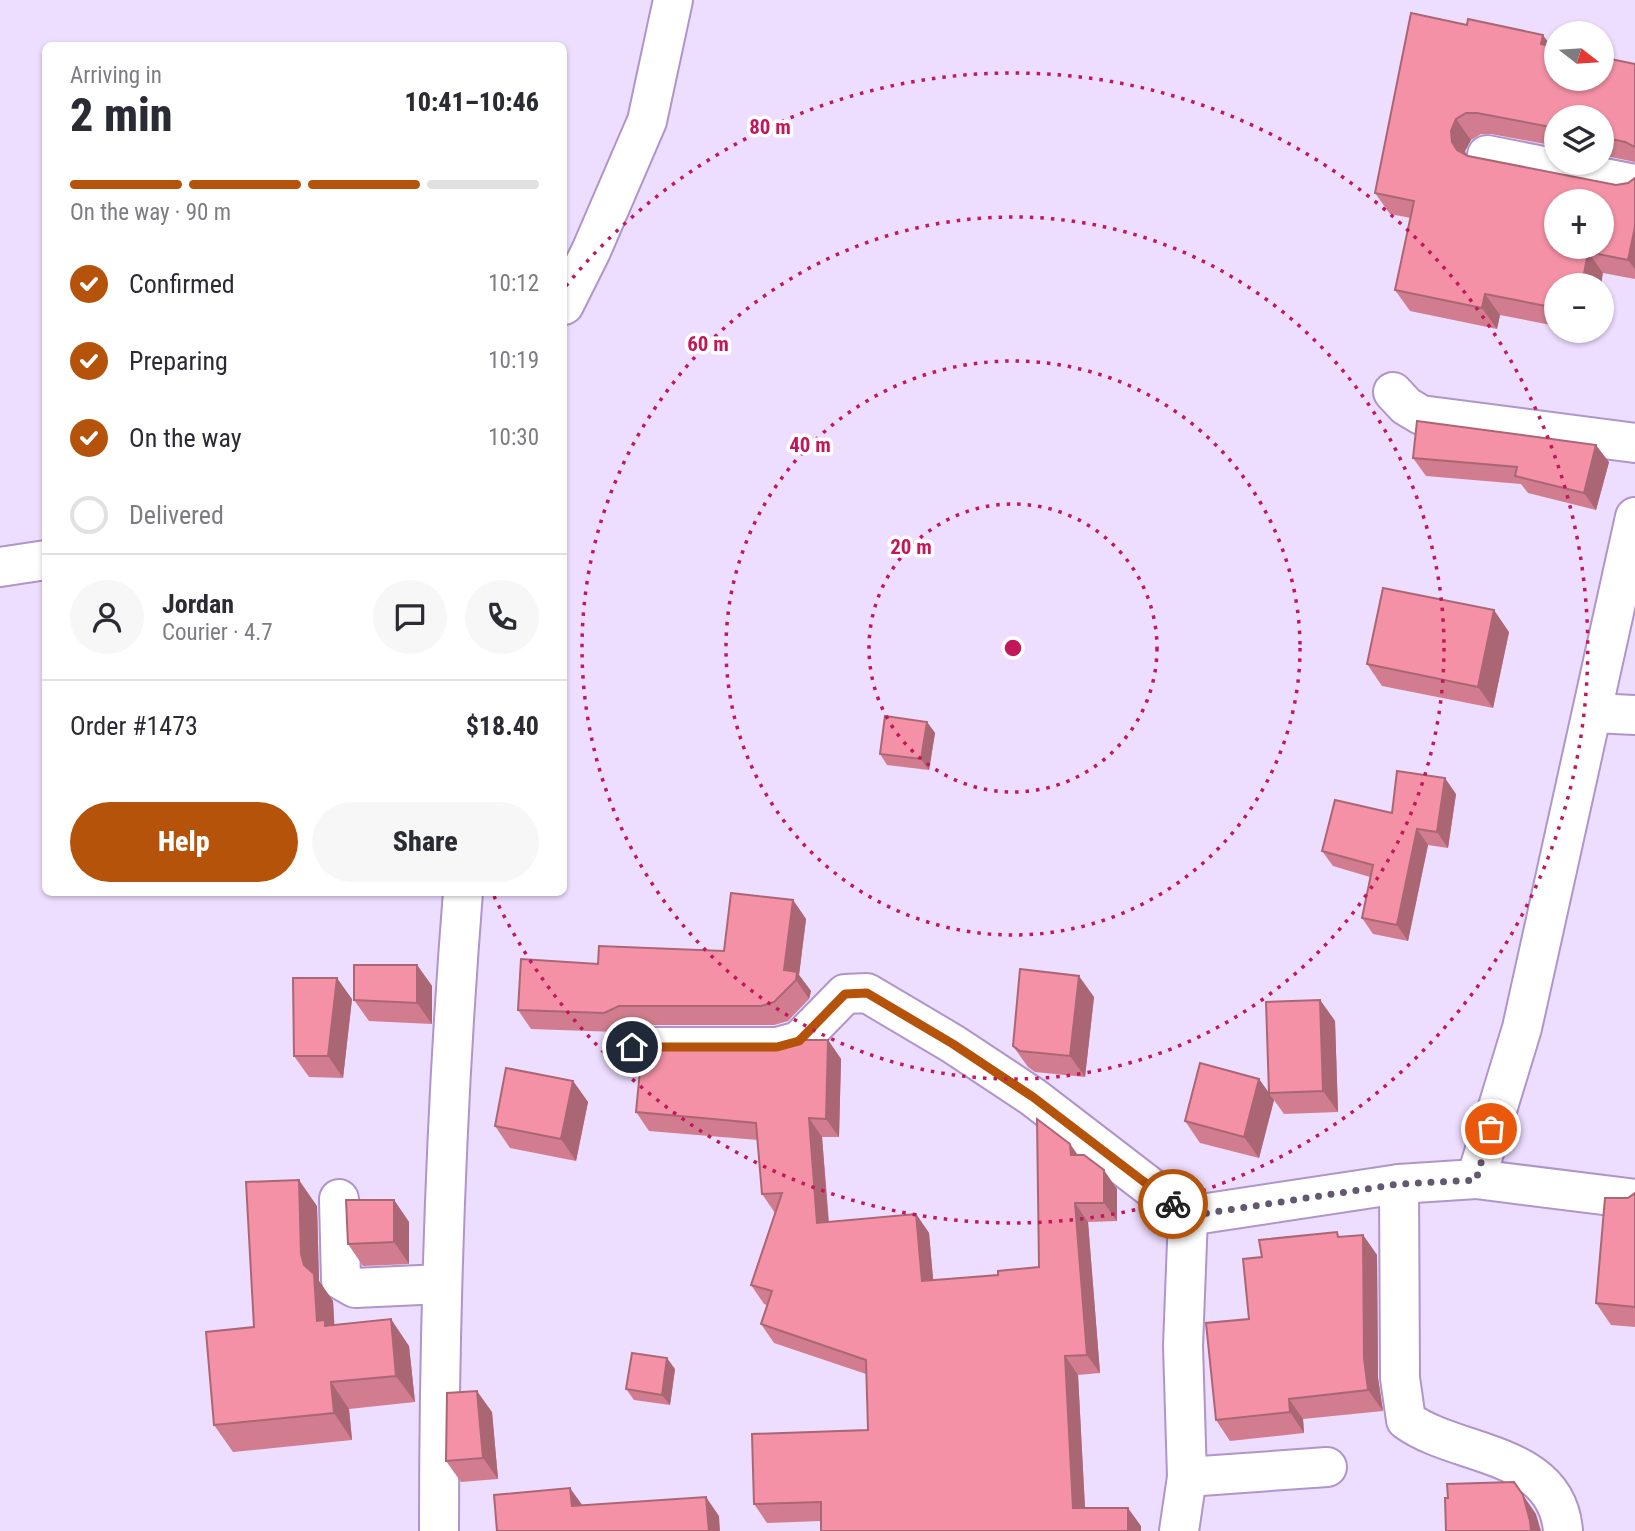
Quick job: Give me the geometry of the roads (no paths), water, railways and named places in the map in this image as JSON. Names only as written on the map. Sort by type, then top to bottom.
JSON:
[{"type":"street","points":[[567,299],[591,251],[647,121],[673,0]]},
{"type":"street","points":[[1487,155],[1635,184]]},
{"type":"street","points":[[1393,392],[1406,406],[1421,415],[1635,443]]},
{"type":"street","points":[[1476,1180],[1522,1028],[1635,517]]},
{"type":"street","points":[[0,567],[42,561]]},
{"type":"street","points":[[1593,713],[1635,715]]},
{"type":"street","points":[[439,1531],[442,1284],[449,1066],[463,896]]},
{"type":"street","points":[[632,1047],[777,1047],[799,1041],[845,994],[867,993],[953,1044],[1033,1097],[1188,1216],[1399,1184],[1476,1180],[1635,1199]]},
{"type":"street","points":[[1399,1184],[1400,1378],[1406,1420],[1423,1433],[1501,1457],[1542,1482],[1562,1514],[1563,1531]]},
{"type":"street","points":[[339,1199],[341,1280],[347,1286],[355,1288],[442,1284]]},
{"type":"street","points":[[1179,1531],[1187,1476],[1183,1346],[1188,1216]]},
{"type":"street","points":[[1187,1476],[1327,1467]]}]
